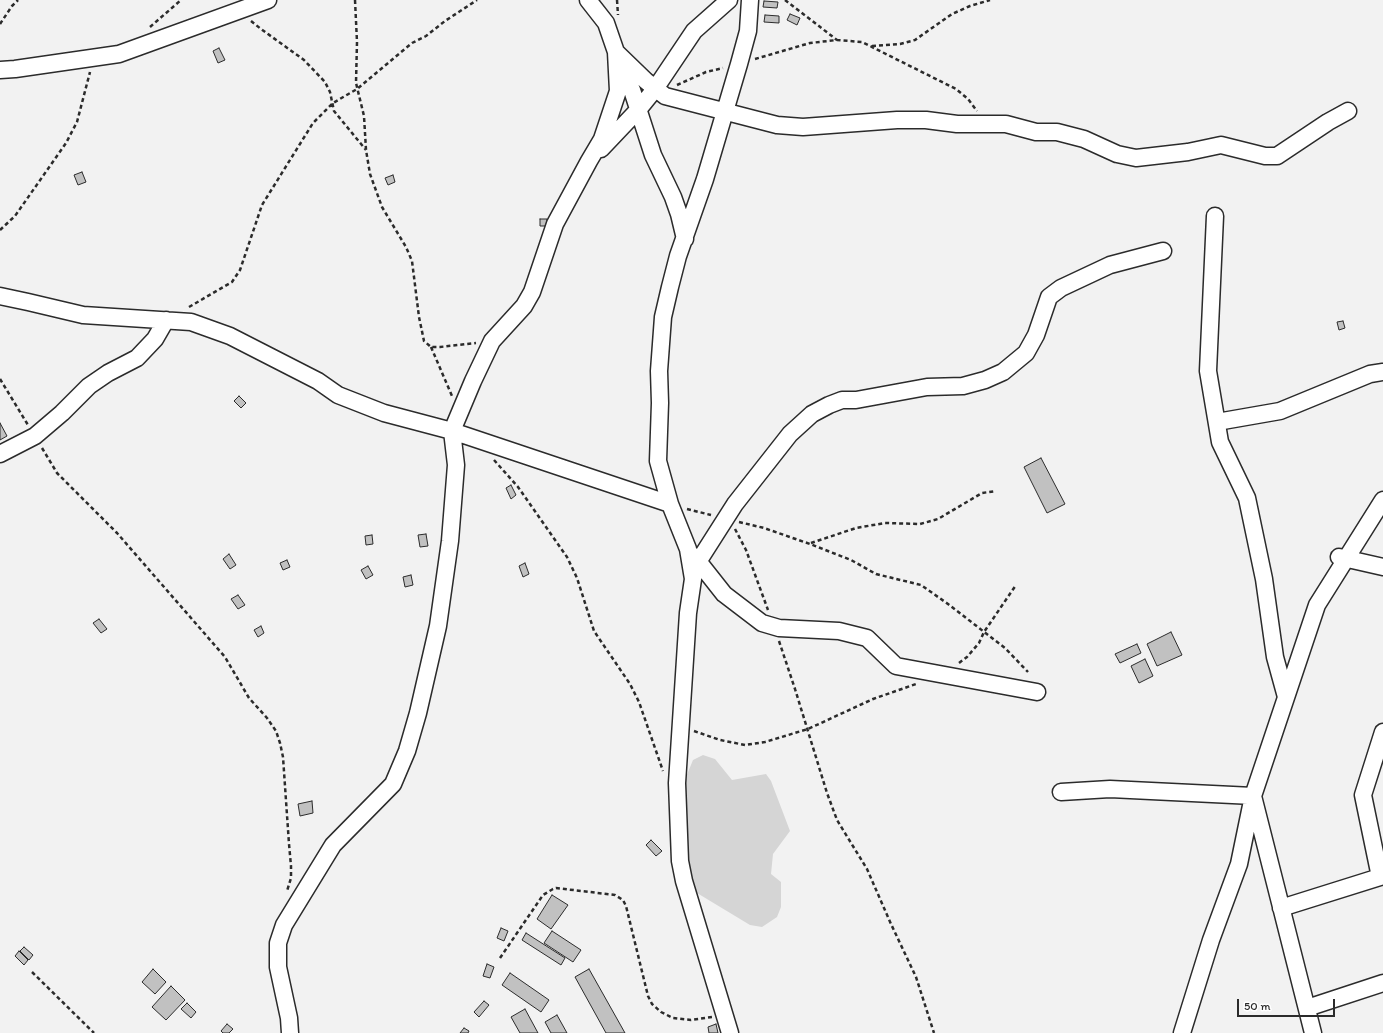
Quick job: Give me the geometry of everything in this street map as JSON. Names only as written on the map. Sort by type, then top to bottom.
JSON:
[{"type":"street","points":[[0,70],[118,54],[268,0]]},
{"type":"street","points":[[588,0],[606,22],[616,52],[632,90],[653,155],[673,197],[685,239]]},
{"type":"street","points":[[589,161],[658,91],[694,30],[729,0]]},
{"type":"street","points":[[693,579],[688,549],[670,504],[658,461],[660,340],[663,317],[678,256],[705,179],[748,31],[750,0]]},
{"type":"street","points":[[616,52],[646,81],[665,96],[777,125],[803,127],[897,120],[926,120],[957,124],[1006,124],[1036,132],[1056,132],[1084,139],[1117,154],[1136,158],[1188,152],[1221,145],[1265,156],[1277,156],[1328,122],[1348,111]]},
{"type":"street","points":[[290,1033],[289,1018],[278,967],[278,943],[284,925],[333,845],[393,784],[407,751],[418,713],[438,626],[450,541],[456,465],[452,431],[492,341],[524,306],[532,292],[556,224],[602,139],[618,91],[616,52]]},
{"type":"street","points":[[1215,216],[1208,372],[1220,442],[1247,498],[1264,579],[1275,657],[1286,697]]},
{"type":"street","points":[[730,1033],[684,881],[680,860],[677,783],[680,727],[688,613],[693,579],[698,562],[735,504],[790,434],[812,414],[829,404],[842,400],[856,400],[927,387],[963,386],[985,380],[1003,372],[1026,353],[1036,335],[1049,297],[1061,288],[1110,265],[1163,250]]},
{"type":"street","points":[[0,296],[83,316],[192,322],[230,336],[318,381],[338,395],[384,413],[452,431],[670,504]]},
{"type":"street","points":[[0,454],[35,436],[90,386],[108,373],[137,358],[155,339],[166,320]]},
{"type":"street","points":[[1217,422],[1280,411],[1370,374],[1383,372]]},
{"type":"street","points":[[1182,1033],[1211,940],[1239,864],[1253,796],[1317,606],[1342,558],[1383,500]]},
{"type":"street","points":[[688,549],[724,594],[762,623],[779,628],[839,631],[867,638],[896,666],[1037,692]]},
{"type":"street","points":[[1342,558],[1383,567]]},
{"type":"street","points":[[1281,908],[1382,876],[1363,795],[1380,749],[1383,732]]},
{"type":"street","points":[[1060,792],[1110,789],[1253,796]]},
{"type":"street","points":[[1253,796],[1313,1033]]},
{"type":"street","points":[[1307,1008],[1383,983]]},
{"type":"path","points":[[0,24],[18,0]]},
{"type":"path","points":[[355,0],[357,42],[356,83],[364,116],[366,150],[370,174],[382,207],[406,247],[412,261],[419,317],[424,341],[431,347],[460,414]]},
{"type":"path","points":[[186,309],[232,282],[240,270],[262,205],[313,123],[333,103],[357,89],[412,43],[426,36],[445,21],[477,0]]},
{"type":"path","points":[[785,0],[837,40]]},
{"type":"path","points":[[872,46],[900,44],[915,40],[952,14],[970,6],[990,0]]},
{"type":"path","points":[[240,11],[261,29],[304,60],[325,82],[330,92],[334,111],[366,150]]},
{"type":"path","points":[[658,91],[700,74],[810,43],[837,40],[862,42],[956,89],[968,99],[986,124]]},
{"type":"path","points":[[0,230],[15,216],[66,143],[78,122],[93,58]]},
{"type":"path","points":[[431,347],[492,341]]},
{"type":"path","points":[[0,379],[57,473],[117,533],[225,657],[249,698],[267,718],[276,731],[283,757],[292,866],[291,878],[285,897]]},
{"type":"path","points":[[476,439],[518,487],[566,558],[577,578],[594,631],[630,684],[639,702],[664,773]]},
{"type":"path","points":[[810,544],[856,528],[885,522],[920,524],[938,519],[982,493],[996,490]]},
{"type":"path","points":[[670,504],[764,528],[851,560],[876,574],[921,585],[1005,648],[1028,672]]},
{"type":"path","points":[[726,518],[737,531],[746,550],[774,626],[796,689],[826,792],[837,820],[867,869],[890,924],[916,977],[934,1033]]},
{"type":"path","points":[[943,674],[967,657],[979,643],[984,632],[1016,585]]},
{"type":"path","points":[[680,727],[720,740],[745,745],[765,742],[808,729],[873,699],[922,682]]},
{"type":"path","points":[[500,958],[543,895],[552,889],[556,888],[615,895],[622,900],[626,906],[648,996],[652,1004],[661,1012],[673,1018],[691,1020],[716,1016],[724,1013]]},
{"type":"path","points":[[32,972],[94,1033]]},
{"type":"shaded area","points":[[703,755],[715,759],[732,780],[766,774],[771,781],[790,831],[773,854],[771,874],[781,882],[781,907],[777,917],[762,927],[750,925],[697,893],[686,867],[684,782],[693,760]]},
{"type":"building","points":[[764,1],[778,2],[777,8],[763,7]]},
{"type":"building","points":[[790,14],[800,18],[797,25],[787,20]]},
{"type":"building","points":[[765,15],[779,16],[779,23],[764,22]]},
{"type":"building","points":[[219,48],[225,60],[218,63],[213,51]]},
{"type":"building","points":[[82,172],[86,182],[78,185],[74,175]]},
{"type":"building","points":[[393,175],[395,182],[388,185],[385,178]]},
{"type":"building","points":[[540,219],[547,219],[547,226],[540,226]]},
{"type":"building","points":[[1343,321],[1345,328],[1339,330],[1337,322]]},
{"type":"building","points":[[239,396],[246,403],[241,408],[234,401]]},
{"type":"building","points":[[0,423],[7,436],[0,440]]},
{"type":"building","points":[[1041,458],[1065,504],[1047,513],[1024,467]]},
{"type":"building","points":[[511,485],[516,495],[511,499],[506,488]]},
{"type":"building","points":[[426,534],[428,546],[420,547],[418,535]]},
{"type":"building","points":[[372,535],[373,544],[366,545],[365,536]]},
{"type":"building","points":[[229,554],[236,565],[230,569],[223,559]]},
{"type":"building","points":[[287,560],[290,567],[283,570],[280,563]]},
{"type":"building","points":[[525,563],[529,574],[523,577],[519,566]]},
{"type":"building","points":[[368,566],[373,575],[366,579],[361,570]]},
{"type":"building","points":[[411,575],[413,585],[405,587],[403,577]]},
{"type":"building","points":[[238,595],[245,605],[238,609],[231,599]]},
{"type":"building","points":[[99,619],[107,629],[101,633],[93,623]]},
{"type":"building","points":[[261,626],[264,633],[258,637],[254,630]]},
{"type":"building","points":[[1171,632],[1182,655],[1157,666],[1147,644]]},
{"type":"building","points":[[1137,644],[1141,653],[1120,663],[1115,654]]},
{"type":"building","points":[[1145,659],[1153,676],[1139,683],[1131,666]]},
{"type":"building","points":[[312,801],[313,813],[300,816],[298,804]]},
{"type":"building","points":[[651,840],[662,851],[656,856],[646,845]]},
{"type":"building","points":[[552,895],[568,905],[551,929],[537,919]]},
{"type":"building","points":[[501,928],[508,931],[504,941],[497,938]]},
{"type":"building","points":[[552,931],[581,950],[573,962],[544,943]]},
{"type":"building","points":[[526,933],[565,958],[561,965],[522,940]]},
{"type":"building","points":[[24,947],[33,955],[29,960],[20,951]]},
{"type":"building","points":[[19,951],[28,960],[24,965],[15,956]]},
{"type":"building","points":[[487,964],[494,967],[490,978],[483,976]]},
{"type":"building","points":[[153,969],[166,982],[155,994],[142,982]]},
{"type":"building","points":[[589,969],[625,1033],[606,1033],[575,977]]},
{"type":"building","points":[[510,973],[549,1000],[541,1012],[502,985]]},
{"type":"building","points":[[171,986],[185,1000],[166,1020],[152,1007]]},
{"type":"building","points":[[484,1001],[489,1005],[479,1017],[474,1012]]},
{"type":"building","points":[[187,1003],[196,1012],[191,1018],[181,1009]]},
{"type":"building","points":[[525,1009],[538,1033],[520,1033],[511,1017]]},
{"type":"building","points":[[557,1015],[567,1033],[551,1033],[545,1022]]},
{"type":"building","points":[[227,1024],[233,1029],[229,1033],[223,1033],[221,1031]]},
{"type":"building","points":[[716,1024],[718,1033],[709,1033],[708,1027]]},
{"type":"building","points":[[464,1028],[469,1031],[468,1033],[460,1033]]}]
